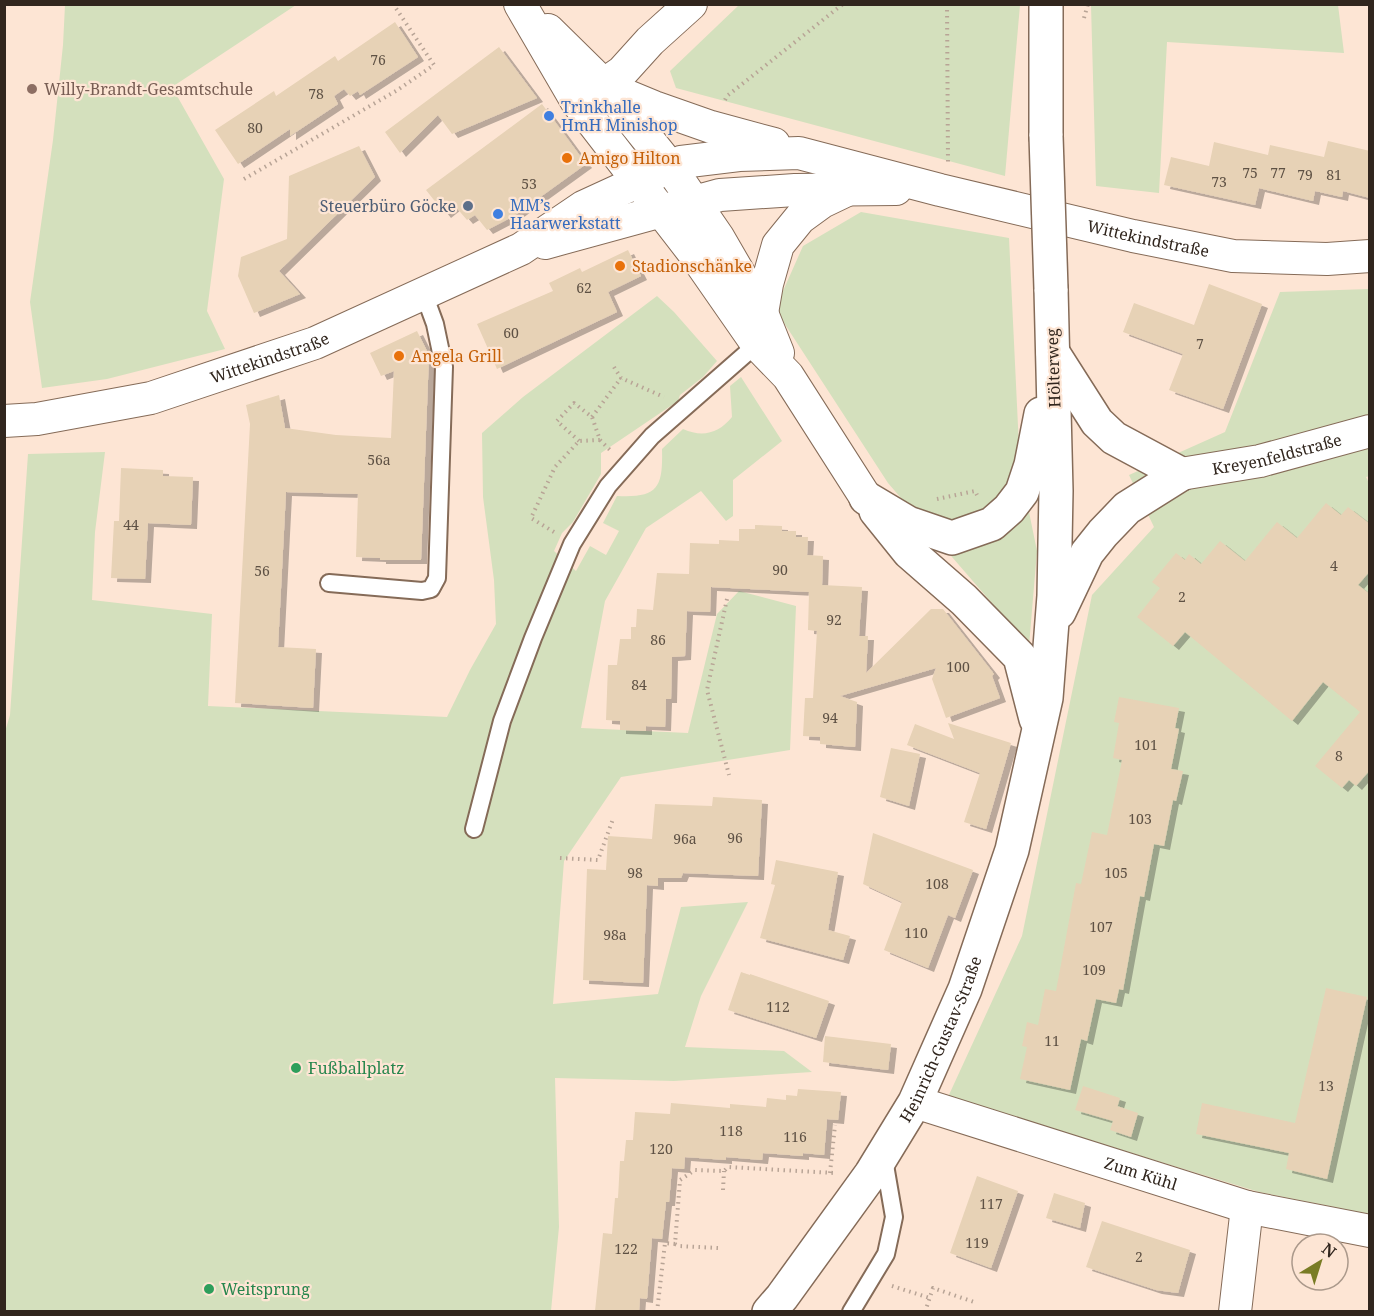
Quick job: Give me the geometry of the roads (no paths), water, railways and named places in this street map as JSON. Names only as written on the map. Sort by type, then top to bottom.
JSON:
[{"type":"street","points":[[521,4],[604,86],[670,167],[718,237],[762,312],[788,376],[866,498],[909,552],[964,600],[1020,657],[1039,730]]},
{"type":"street","points":[[521,4],[578,102],[693,252],[757,344],[788,376]]},
{"type":"street","points":[[578,102],[622,72],[650,41],[691,4]]},
{"type":"street","name":"Hölterweg","points":[[1039,730],[1046,698],[1052,626],[1056,491],[1046,136],[1046,4]]},
{"type":"street","points":[[604,86],[711,127],[799,153]]},
{"type":"street","name":"Wittekindstraße","points":[[4,421],[37,419],[151,398],[315,343],[521,249],[583,207],[681,162],[739,154],[799,153],[940,190],[1133,236],[1233,256],[1327,259],[1370,256]]},
{"type":"street","name":"Wittekindstraße","points":[[521,249],[720,195],[795,190],[940,190]]},
{"type":"street","name":"Wittekindstraße","points":[[762,312],[777,245],[800,218],[822,202],[845,191]]},
{"type":"street","points":[[1052,626],[1087,553],[1103,533],[1127,508],[1181,474],[1114,438],[1097,422],[1053,352]]},
{"type":"street","points":[[866,498],[908,523],[952,538],[992,524],[1009,509],[1022,492],[1031,465],[1053,352]]},
{"type":"street","name":"Kreyenfeldstraße","points":[[1181,474],[1260,461],[1370,431]]},
{"type":"street","name":"Heinrich-Gustav-Straße","points":[[769,1311],[782,1297],[877,1165],[915,1102],[965,989],[988,925],[1012,850],[1039,730]]},
{"type":"street","name":"Zum Kühl","points":[[915,1102],[1247,1207],[1370,1231]]},
{"type":"street","points":[[1234,1311],[1247,1207]]},
{"type":"lane","points":[[329,583],[422,591],[431,589],[437,578],[444,367],[438,332],[424,294]]},
{"type":"lane","points":[[474,830],[502,722],[533,638],[572,544],[608,486],[652,436],[757,344]]},
{"type":"lane","points":[[851,1311],[886,1254],[894,1217],[877,1165]]},
{"type":"place","name":"Willy-Brandt-Gesamtschule","points":[[32,89]]},
{"type":"place","name":"Trinkhalle HmH Minishop","points":[[549,116]]},
{"type":"place","name":"Amigo Hilton","points":[[567,158]]},
{"type":"place","name":"Steuerbüro Göcke","points":[[468,206]]},
{"type":"place","name":"MM’s Haarwerkstatt","points":[[498,214]]},
{"type":"place","name":"Stadionschänke","points":[[620,266]]},
{"type":"place","name":"Angela Grill","points":[[399,356]]},
{"type":"place","name":"Fußballplatz","points":[[296,1068]]},
{"type":"place","name":"Weitsprung","points":[[209,1289]]}]
